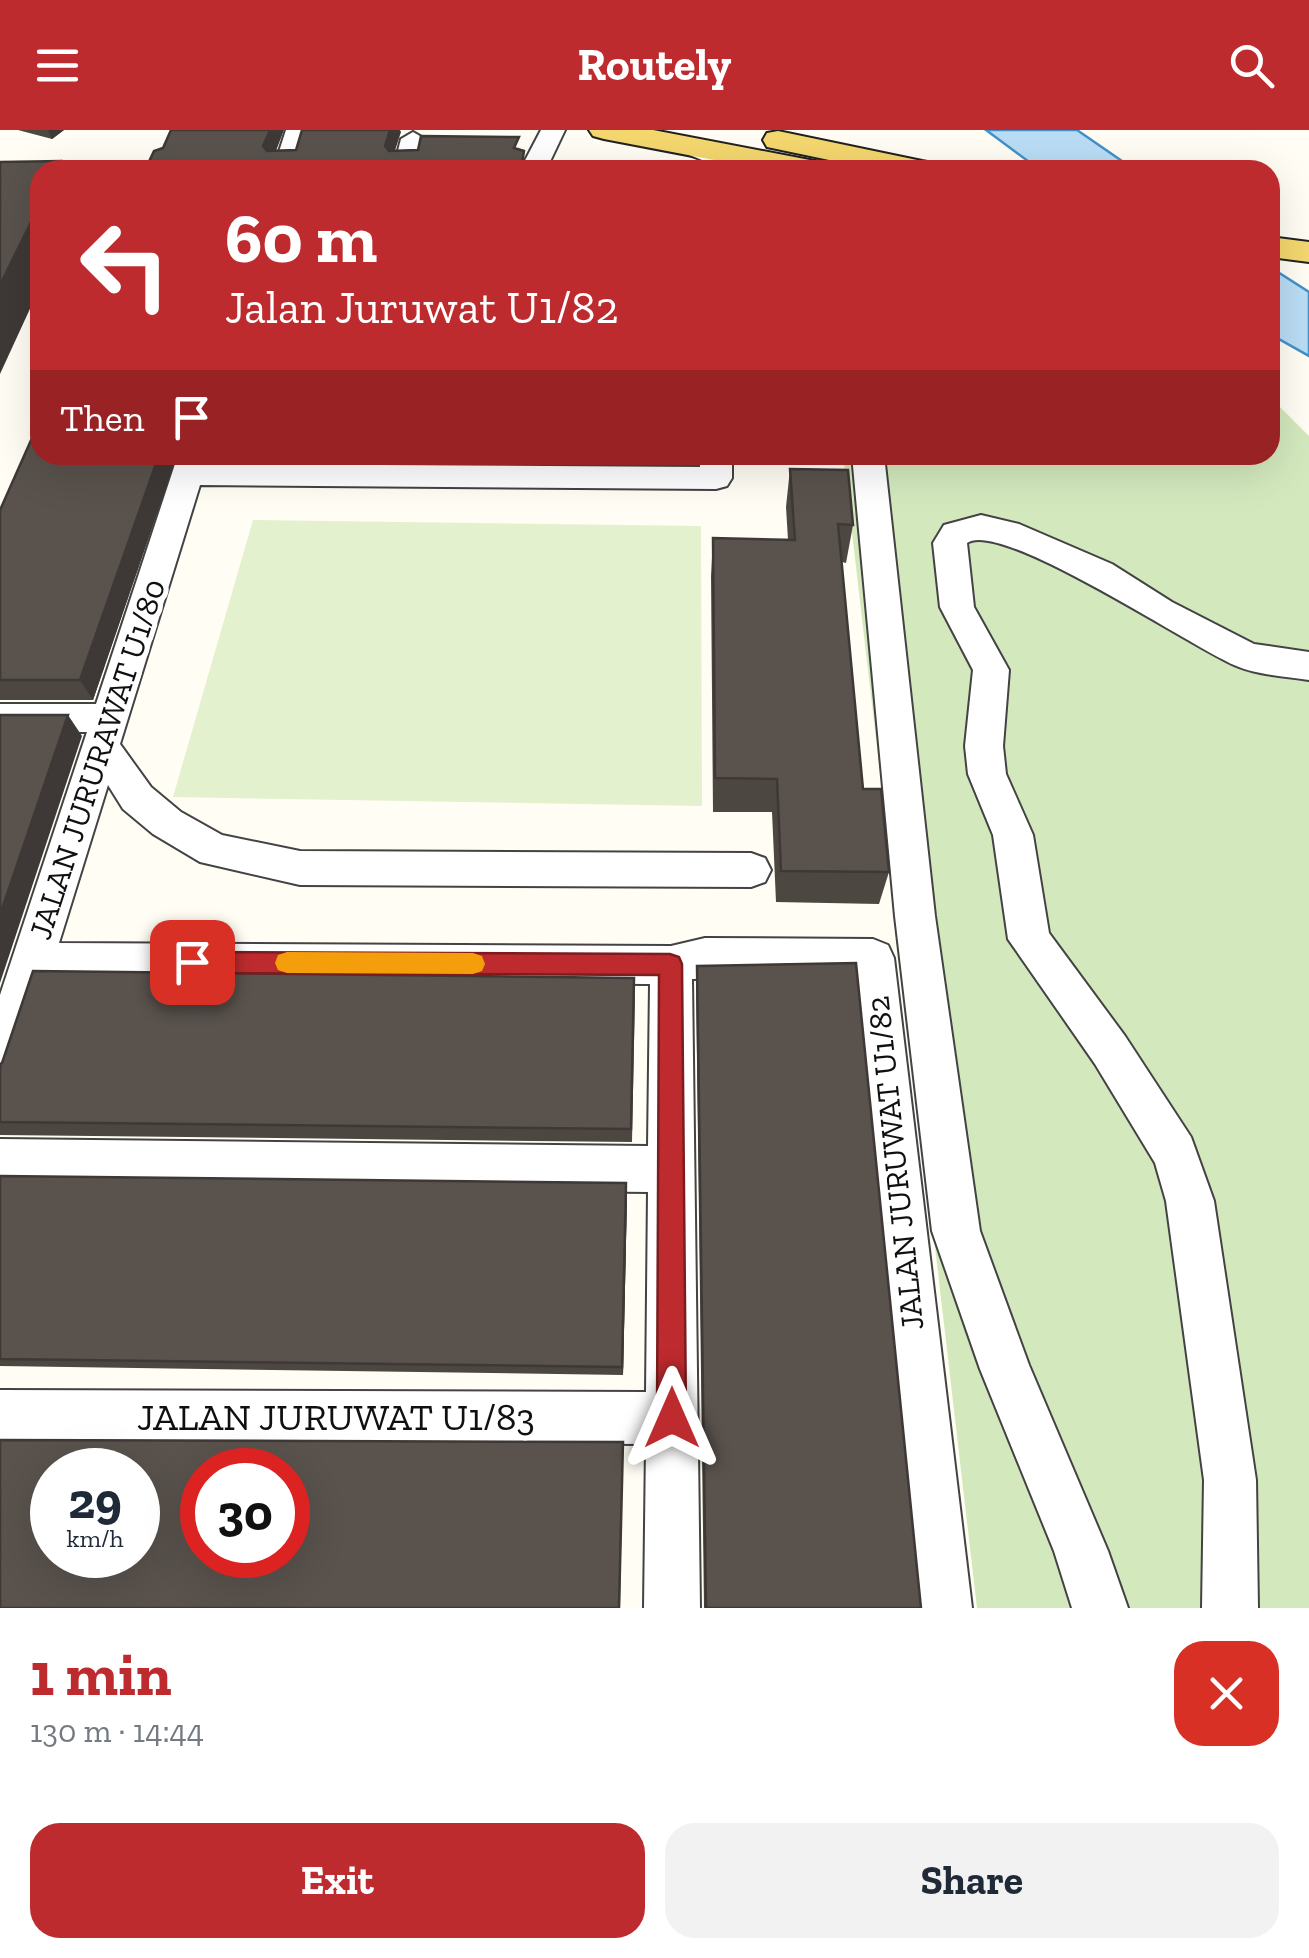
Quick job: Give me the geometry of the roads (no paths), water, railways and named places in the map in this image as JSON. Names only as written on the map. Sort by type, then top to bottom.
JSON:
[{"type":"main road","points":[[604,130],[759,160]]},
{"type":"main road","points":[[729,130],[874,160]]},
{"type":"main road","points":[[1280,224],[1309,227]]},
{"type":"main road","points":[[1280,248],[1309,252]]},
{"type":"street","points":[[289,160],[298,130]]},
{"type":"street","points":[[538,160],[553,130]]},
{"type":"street","points":[[408,160],[413,139]]},
{"type":"street","points":[[692,148],[723,160]]},
{"type":"street","name":"JALAN JURURAWAT U1/80","points":[[0,1062],[191,465]]},
{"type":"street","points":[[342,465],[494,466],[716,478],[716,465]]},
{"type":"street","points":[[869,465],[915,916],[956,1230],[1005,1369],[1081,1551],[1100,1608]]},
{"type":"street","points":[[1230,1608],[1230,1480],[1190,1200],[1175,1153],[1110,1050],[1029,939],[1014,835],[987,774],[984,746],[991,670],[957,607],[950,543],[956,533],[966,528],[982,526],[1007,532],[1100,573],[1160,612],[1247,656],[1309,666]]},
{"type":"street","points":[[0,718],[106,732],[137,798],[167,822],[214,850],[300,868],[751,870]]},
{"type":"street","name":"JALAN JURUWAT U1/82","points":[[32,962],[670,964],[705,957],[873,958],[944,1608]]},
{"type":"street","points":[[670,964],[672,1608]]},
{"type":"street","points":[[0,1162],[671,1168]]},
{"type":"street","name":"JALAN JURUWAT U1/83","points":[[0,1416],[672,1418]]},
{"type":"water","points":[[986,130],[1077,130],[1120,160],[1026,160]]},
{"type":"water","points":[[1280,273],[1309,292],[1309,356],[1280,340]]}]
